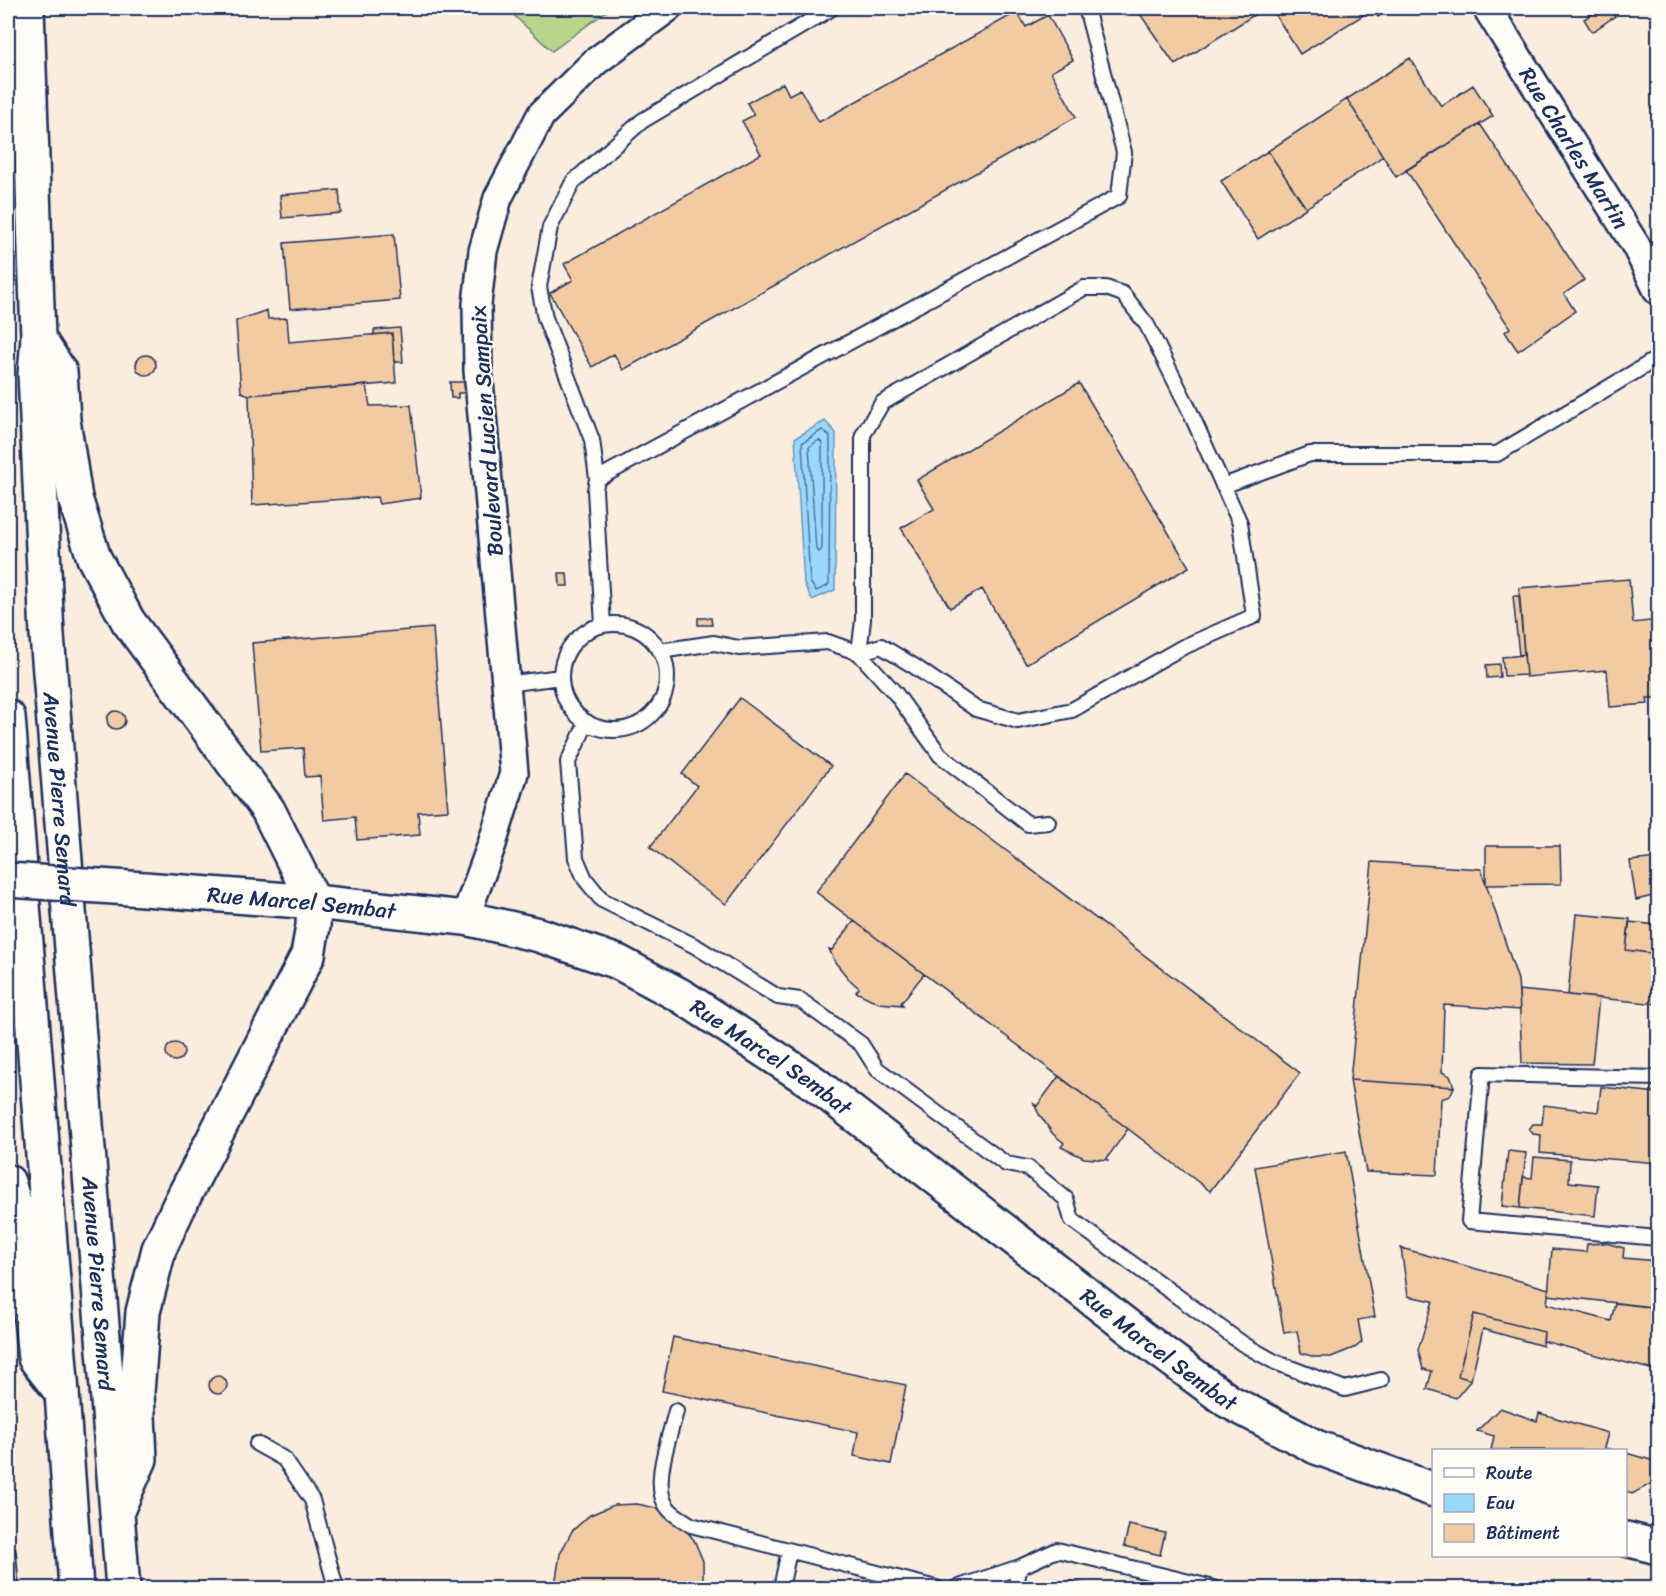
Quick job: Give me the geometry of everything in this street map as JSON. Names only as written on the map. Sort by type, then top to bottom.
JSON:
[{"type":"main road","name":"Avenue Pierre Semard","points":[[27,8],[38,338],[35,374],[47,635],[123,1588]]},
{"type":"main road","points":[[38,338],[60,372],[63,420],[75,498],[94,558],[128,621],[268,810],[314,902],[308,955],[159,1249],[143,1312],[137,1393],[141,1459],[118,1507]]},
{"type":"main road","name":"Avenue Pierre Semard","points":[[8,717],[76,1588]]},
{"type":"main road","name":"Rue Marcel Sembat","points":[[8,880],[314,902],[465,918],[539,935],[618,962],[683,997],[814,1083],[1134,1332],[1228,1401],[1317,1447],[1432,1489]]},
{"type":"main road","points":[[8,1182],[17,1214],[25,1261],[35,1358],[62,1393]]},
{"type":"main road","points":[[1627,1539],[1659,1547]]},
{"type":"street","name":"Boulevard Lucien Sampaix","points":[[465,918],[492,844],[514,773],[478,370],[477,304],[483,251],[498,198],[541,115],[595,62],[668,8]]},
{"type":"street","name":"Rue Charles Martin","points":[[1487,8],[1636,246],[1659,291]]},
{"type":"lane","points":[[603,625],[595,490],[597,479],[592,440],[545,318],[539,287],[550,227],[573,182],[642,121],[832,8]]},
{"type":"lane","points":[[597,479],[1119,196],[1124,152],[1086,8]]},
{"type":"lane","points":[[1084,288],[1106,288],[1123,294],[1147,325],[1240,523],[1254,616],[1180,648],[1072,710],[1018,722],[976,709],[881,646],[859,652],[863,620],[863,435],[882,404],[1084,288]]},
{"type":"lane","points":[[1223,486],[1310,454],[1497,454],[1659,358]]},
{"type":"lane","points":[[620,624],[636,628],[650,638],[660,651],[666,667],[667,684],[662,700],[652,714],[638,723],[621,729],[603,728],[587,722],[573,710],[564,694],[561,677],[564,659],[573,643],[586,632],[603,625],[620,624]]},
{"type":"lane","points":[[660,651],[714,643],[739,648],[828,642],[859,652],[896,694],[940,755],[1028,824],[1048,822]]},
{"type":"lane","points":[[506,684],[561,677]]},
{"type":"lane","points":[[587,722],[568,762],[576,858],[585,879],[602,900],[695,945],[778,997],[800,1000],[861,1044],[877,1069],[1006,1164],[1028,1168],[1066,1199],[1072,1220],[1243,1344],[1275,1362],[1345,1389],[1382,1380]]},
{"type":"lane","points":[[1659,1078],[1482,1074],[1469,1221],[1659,1238]]},
{"type":"lane","points":[[676,1411],[660,1490],[668,1509],[691,1525],[936,1588]]},
{"type":"lane","points":[[257,1444],[284,1459],[312,1500],[336,1588]]},
{"type":"lane","points":[[956,1588],[1020,1567],[1058,1550],[1214,1588]]},
{"type":"lane","points":[[782,1588],[789,1551]]},
{"type":"lane","points":[[8,1553],[11,1588]]},
{"type":"lane","points":[[1015,1588],[1020,1567]]},
{"type":"green space","points":[[506,8],[611,8],[552,51]]},
{"type":"water","points":[[825,421],[836,433],[835,590],[812,600],[804,584],[795,438]]},
{"type":"building","points":[[1136,8],[1265,8],[1175,65]]},
{"type":"building","points":[[1271,8],[1392,8],[1378,17],[1373,9],[1300,54]]},
{"type":"building","points":[[1602,8],[1609,8],[1615,16],[1592,32],[1584,19]]},
{"type":"building","points":[[1017,12],[1026,27],[1048,15],[1073,60],[1051,72],[1076,117],[623,370],[614,354],[592,367],[550,293],[573,280],[564,264],[761,154],[742,121],[754,115],[747,103],[783,83],[789,95],[800,89],[819,122]]},
{"type":"building","points":[[1410,58],[1441,106],[1473,85],[1493,116],[1396,177],[1347,99]]},
{"type":"building","points":[[1347,99],[1383,156],[1306,208],[1268,151]]},
{"type":"building","points":[[1480,124],[1584,280],[1564,294],[1575,311],[1518,351],[1505,332],[1510,328],[1406,170]]},
{"type":"building","points":[[1268,151],[1306,208],[1258,239],[1221,181]]},
{"type":"building","points":[[339,190],[341,213],[282,218],[280,195]]},
{"type":"building","points":[[394,234],[400,300],[290,309],[284,243]]},
{"type":"building","points":[[267,310],[268,319],[287,318],[289,342],[392,333],[396,383],[249,395],[241,392],[236,321]]},
{"type":"building","points":[[400,328],[403,362],[394,362],[392,333],[374,335],[374,330]]},
{"type":"building","points":[[146,355],[153,358],[156,365],[153,372],[146,375],[139,372],[136,365],[139,358]]},
{"type":"building","points":[[450,382],[470,382],[470,393],[458,393],[458,398],[451,398]]},
{"type":"building","points":[[1079,383],[1189,567],[1026,664],[982,589],[950,608],[901,528],[934,509],[917,480]]},
{"type":"building","points":[[366,385],[370,406],[411,405],[421,498],[379,504],[377,497],[252,505],[249,395]]},
{"type":"building","points":[[559,573],[567,573],[568,586],[560,586]]},
{"type":"building","points":[[1629,579],[1633,623],[1658,620],[1658,698],[1647,698],[1648,704],[1610,707],[1607,670],[1526,677],[1519,588]]},
{"type":"building","points":[[1513,596],[1519,596],[1524,654],[1519,655]]},
{"type":"building","points":[[698,618],[711,618],[712,625],[698,625]]},
{"type":"building","points":[[433,628],[448,810],[418,812],[420,835],[357,840],[355,817],[324,820],[320,776],[305,777],[303,748],[261,751],[252,643]]},
{"type":"building","points":[[1524,655],[1526,675],[1504,676],[1502,657]]},
{"type":"building","points":[[1499,664],[1500,677],[1487,678],[1486,665]]},
{"type":"building","points":[[740,698],[831,766],[726,904],[650,847],[697,786],[682,774]]},
{"type":"building","points":[[112,711],[120,711],[125,716],[123,727],[112,729],[107,724],[107,716]]},
{"type":"building","points":[[905,774],[1300,1073],[1210,1191],[816,892]]},
{"type":"building","points":[[1486,846],[1560,846],[1561,884],[1486,885]]},
{"type":"building","points":[[1658,858],[1658,900],[1657,895],[1636,900],[1630,861]]},
{"type":"building","points":[[1372,862],[1481,869],[1518,980],[1520,1010],[1444,1005],[1442,1072],[1450,1076],[1454,1087],[1350,1080]]},
{"type":"building","points":[[1576,914],[1630,919],[1626,950],[1658,954],[1658,1004],[1568,995]]},
{"type":"building","points":[[854,921],[924,974],[901,1003],[903,1005],[879,1003],[856,992],[859,988],[835,962],[829,949],[832,950]]},
{"type":"building","points":[[1629,922],[1658,925],[1658,954],[1626,950]]},
{"type":"building","points":[[1519,990],[1599,998],[1592,1064],[1522,1063]]},
{"type":"building","points":[[175,1043],[181,1046],[184,1052],[181,1058],[175,1061],[169,1058],[166,1052],[169,1046]]},
{"type":"building","points":[[1059,1076],[1128,1129],[1107,1158],[1108,1160],[1084,1158],[1061,1147],[1064,1143],[1053,1134],[1039,1114],[1034,1104],[1037,1106]]},
{"type":"building","points":[[1350,1080],[1454,1087],[1450,1096],[1441,1099],[1437,1175],[1366,1172]]},
{"type":"building","points":[[1601,1087],[1658,1093],[1658,1163],[1540,1153],[1541,1135],[1533,1134],[1529,1129],[1533,1124],[1542,1124],[1544,1105],[1598,1112]]},
{"type":"building","points":[[1346,1151],[1375,1317],[1358,1320],[1362,1342],[1356,1347],[1331,1357],[1315,1357],[1301,1353],[1297,1331],[1284,1333],[1255,1167]]},
{"type":"building","points":[[1508,1151],[1526,1153],[1520,1208],[1502,1206]]},
{"type":"building","points":[[1534,1157],[1570,1160],[1569,1182],[1598,1185],[1595,1216],[1520,1208],[1523,1177],[1532,1178]]},
{"type":"building","points":[[1606,1243],[1624,1248],[1623,1258],[1658,1261],[1652,1307],[1548,1295],[1552,1249],[1586,1252],[1587,1244]]},
{"type":"building","points":[[1401,1248],[1549,1289],[1547,1304],[1611,1321],[1615,1303],[1658,1308],[1658,1371],[1543,1341],[1544,1332],[1474,1314],[1458,1376],[1471,1380],[1456,1398],[1427,1389],[1432,1371],[1423,1369],[1418,1350],[1433,1301],[1408,1296]]},
{"type":"building","points":[[1474,1314],[1544,1332],[1543,1346],[1483,1329],[1471,1380],[1458,1376]]},
{"type":"building","points":[[673,1337],[906,1385],[891,1464],[854,1456],[858,1432],[662,1391]]},
{"type":"building","points":[[214,1376],[222,1376],[227,1381],[225,1392],[214,1394],[209,1389],[209,1381]]},
{"type":"building","points":[[1500,1408],[1537,1421],[1539,1413],[1608,1433],[1604,1448],[1610,1449],[1491,1449],[1494,1436],[1477,1431]]},
{"type":"building","points":[[1627,1453],[1658,1462],[1654,1482],[1632,1494],[1627,1492]]},
{"type":"building","points":[[637,1504],[660,1509],[679,1522],[694,1540],[703,1561],[703,1588],[558,1588],[556,1579],[560,1554],[572,1531],[590,1515],[614,1505]]},
{"type":"building","points":[[1129,1525],[1165,1533],[1160,1555],[1124,1546]]},
{"type":"building","points":[[1068,1581],[1100,1588],[1066,1588]]}]
